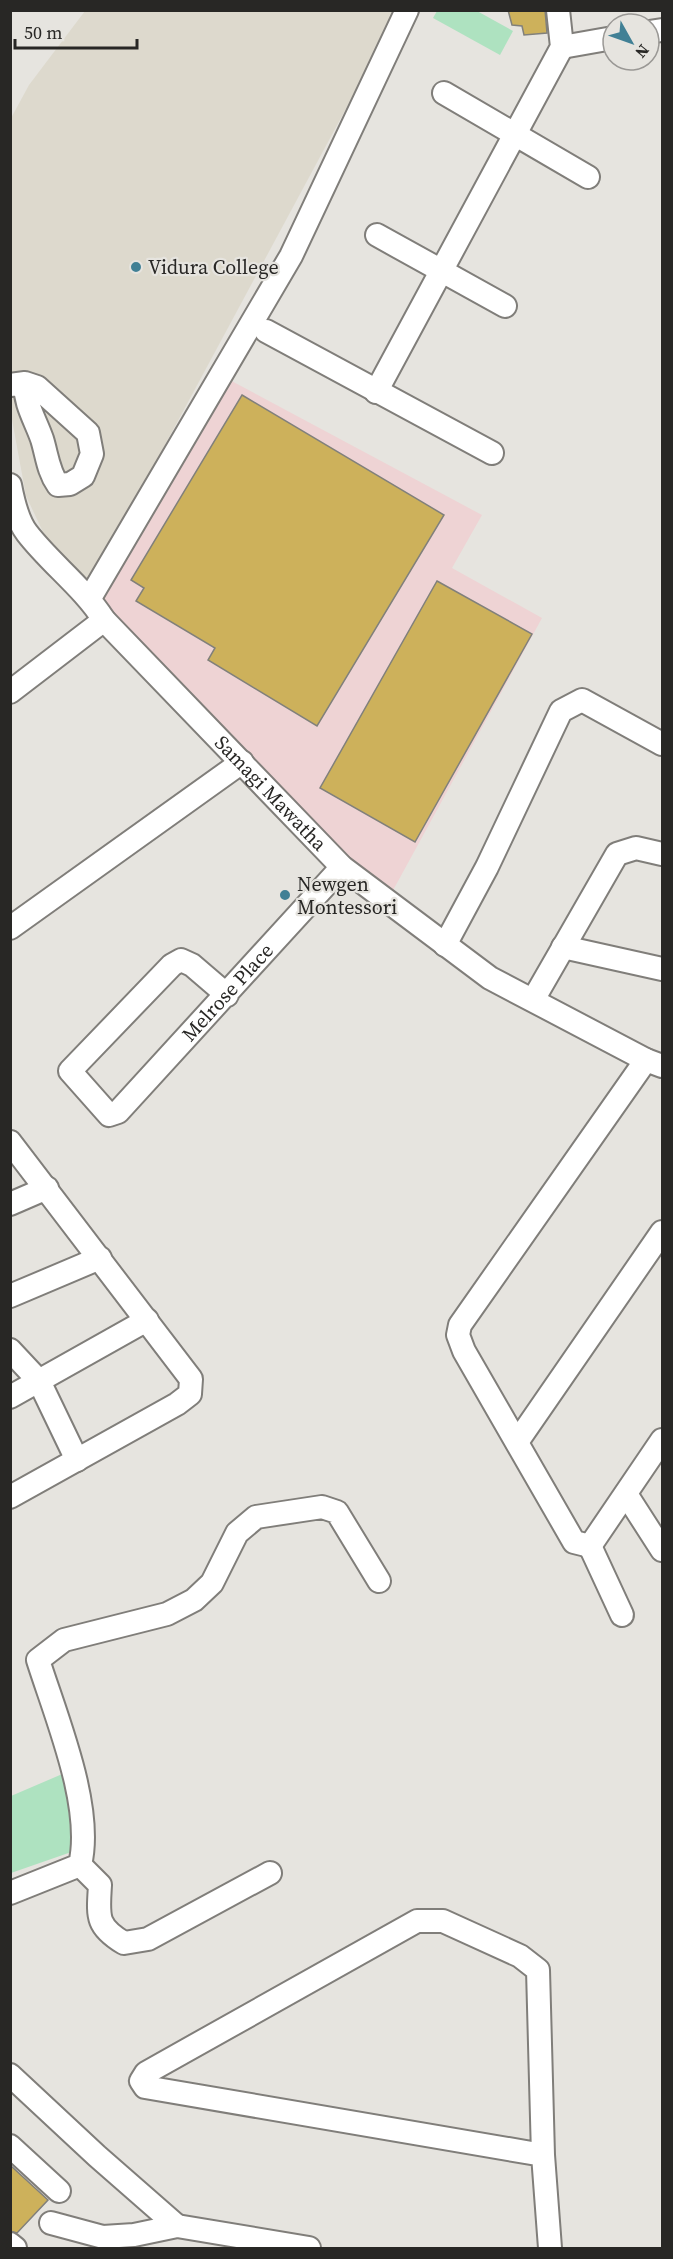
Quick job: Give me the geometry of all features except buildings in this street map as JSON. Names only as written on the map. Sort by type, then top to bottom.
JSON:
[{"type":"street","points":[[90,598],[291,256],[407,10]]},
{"type":"street","points":[[376,392],[562,47],[558,10]]},
{"type":"street","points":[[562,47],[601,40]]},
{"type":"street","points":[[444,93],[588,177]]},
{"type":"street","points":[[377,235],[505,306]]},
{"type":"street","points":[[266,331],[492,453]]},
{"type":"street","name":"Samagi Mawatha","points":[[10,485],[14,503],[26,531],[90,598],[104,620],[342,867],[490,978],[655,1063]]},
{"type":"street","points":[[10,692],[104,620]]},
{"type":"street","points":[[446,945],[487,867],[561,711],[582,700],[663,744]]},
{"type":"street","points":[[10,928],[242,762]]},
{"type":"street","points":[[532,1000],[617,854],[636,848],[663,854]]},
{"type":"street","name":"Melrose Place","points":[[227,995],[192,966],[181,960],[172,965],[70,1071],[109,1115],[118,1112],[227,995],[342,867]]},
{"type":"street","points":[[563,947],[663,969]]},
{"type":"street","points":[[590,1545],[574,1542],[464,1351],[458,1335],[460,1325],[655,1063]]},
{"type":"street","points":[[10,1142],[191,1379],[190,1394],[10,1497]]},
{"type":"street","points":[[10,1204],[47,1188]]},
{"type":"street","points":[[517,1442],[663,1232]]},
{"type":"street","points":[[10,1296],[100,1258]]},
{"type":"street","points":[[10,1397],[147,1320]]},
{"type":"street","points":[[10,1350],[39,1381],[76,1460]]},
{"type":"street","points":[[590,1545],[663,1440]]},
{"type":"street","points":[[626,1494],[663,1550]]},
{"type":"street","points":[[80,1865],[84,1847],[74,1771],[38,1660],[63,1640],[167,1614],[194,1600],[212,1583],[237,1533],[256,1517],[322,1507],[337,1512],[379,1581]]},
{"type":"street","points":[[590,1545],[622,1615]]},
{"type":"street","points":[[80,1865],[100,1886],[98,1917],[106,1932],[124,1943],[148,1939],[270,1874]]},
{"type":"street","points":[[10,1893],[80,1865]]},
{"type":"street","points":[[543,2155],[145,2087],[141,2081],[146,2073],[417,1921],[443,1921],[520,1956],[538,1970],[543,2155],[550,2248]]},
{"type":"street","points":[[10,2075],[97,2156],[166,2234]]},
{"type":"street","points":[[10,2146],[59,2191]]},
{"type":"street","points":[[51,2223],[103,2237],[166,2234],[309,2248]]},
{"type":"street","points":[[10,2244],[15,2248]]},
{"type":"shaded area","name":"Vidura College","points":[[85,11],[398,12],[89,586],[52,551],[26,496],[11,414],[10,120],[29,85]]},
{"type":"shaded area","points":[[226,378],[482,515],[452,568],[542,618],[391,894],[348,860],[111,615],[101,597]]},
{"type":"green space","points":[[437,11],[477,11],[513,31],[500,55],[433,18]]},
{"type":"green space","points":[[67,1772],[80,1849],[11,1873],[11,1796]]},
{"type":"place","name":"Vidura College","points":[[136,267]]},
{"type":"place","name":"Newgen Montessori","points":[[285,895]]}]
